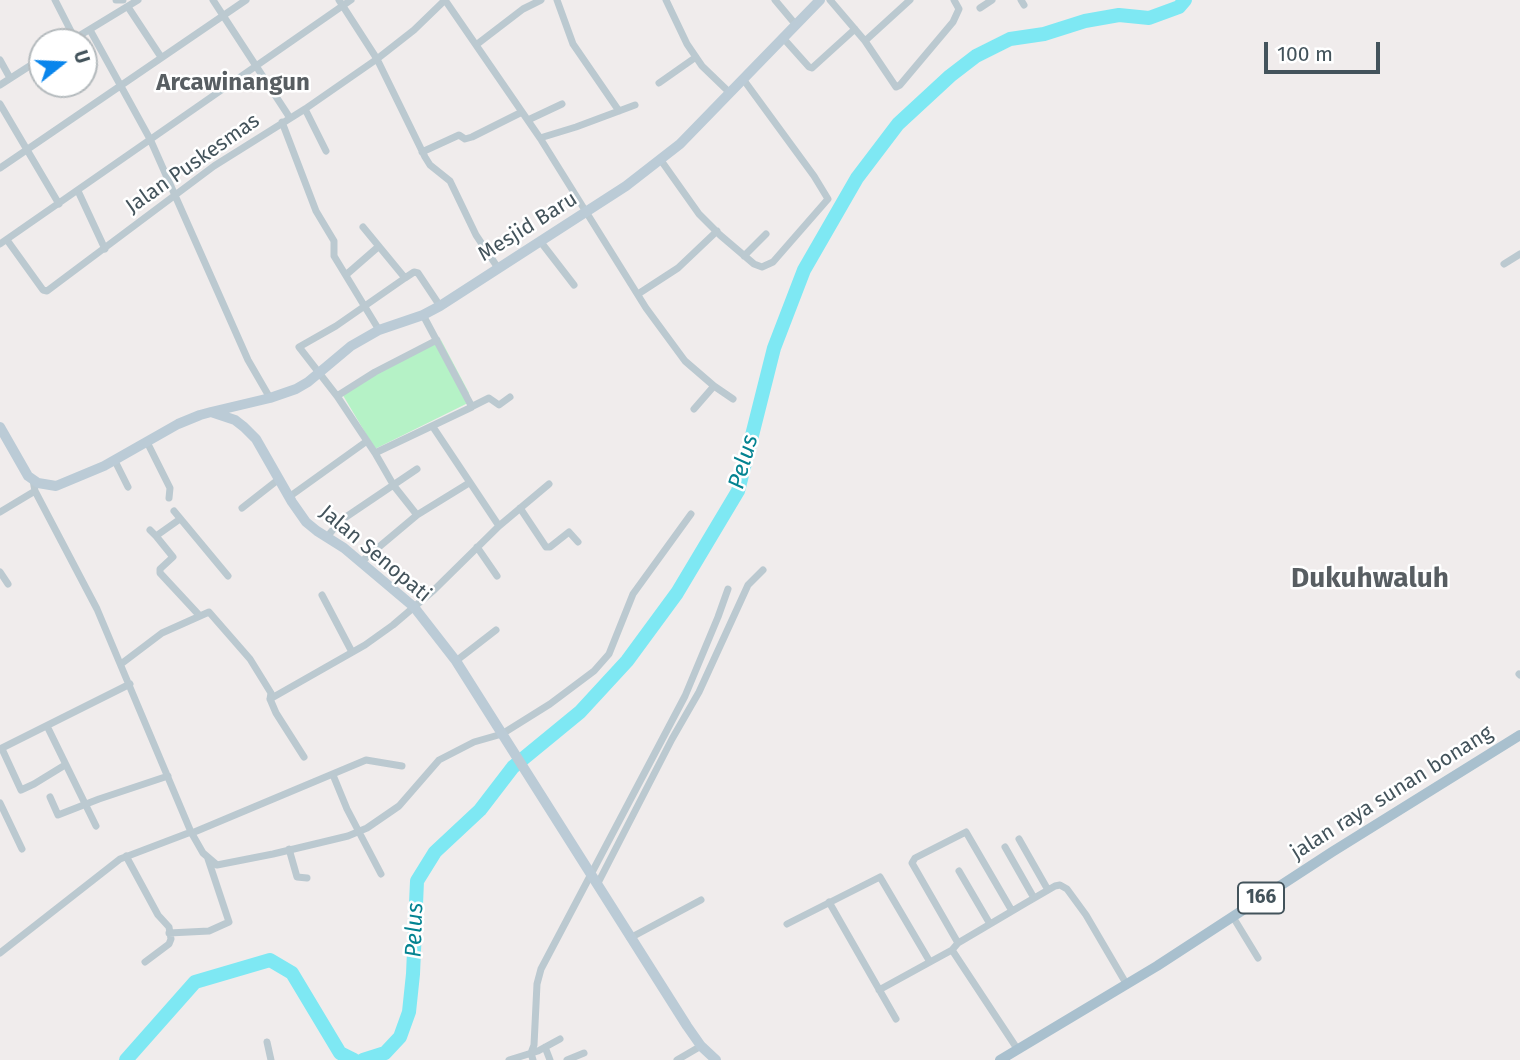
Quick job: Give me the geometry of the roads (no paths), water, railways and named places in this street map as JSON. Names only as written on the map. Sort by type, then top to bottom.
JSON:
[{"type":"main road","name":"Mesjid Baru","points":[[211,412],[296,389],[308,382],[340,353],[379,330],[440,306],[626,186],[680,144],[820,0]]},
{"type":"main road","points":[[0,427],[34,486],[63,484],[115,461],[178,424],[211,412],[244,426],[250,403]]},
{"type":"main road","name":"Jalan Senopati","points":[[244,426],[256,439],[306,522],[361,562],[414,607],[456,661],[630,938],[701,1046],[716,1060]]},
{"type":"main road","name":"jalan raya sunan bonang","points":[[1000,1060],[1127,985],[1520,734]]},
{"type":"street","points":[[55,0],[67,28]]},
{"type":"street","points":[[116,0],[125,4],[160,57]]},
{"type":"street","points":[[93,28],[125,4],[138,0]]},
{"type":"street","points":[[213,0],[286,120],[316,211],[330,231],[335,247],[334,256],[379,330]]},
{"type":"street","points":[[1,166],[27,152],[160,57],[246,0]]},
{"type":"street","points":[[4,242],[256,67],[341,3],[351,0]]},
{"type":"street","points":[[445,0],[540,138],[638,294],[685,361],[733,399]]},
{"type":"street","name":"Jalan Puskesmas","points":[[4,242],[44,292],[214,166],[305,109],[377,59],[414,30],[445,0]]},
{"type":"street","points":[[476,45],[523,9],[541,0]]},
{"type":"street","points":[[557,0],[573,44],[619,111]]},
{"type":"street","points":[[666,0],[702,66],[730,93]]},
{"type":"street","points":[[830,0],[865,41],[894,87],[898,87],[953,22],[958,9],[954,0]]},
{"type":"street","points":[[865,41],[910,0]]},
{"type":"street","points":[[980,8],[992,0]]},
{"type":"street","points":[[777,1],[796,25]]},
{"type":"street","points":[[341,3],[377,59],[422,152],[430,165],[450,181],[476,234],[498,268]]},
{"type":"street","points":[[783,39],[812,68],[855,29]]},
{"type":"street","points":[[98,44],[150,139],[248,360],[270,398]]},
{"type":"street","points":[[659,83],[696,57]]},
{"type":"street","points":[[0,60],[10,78]]},
{"type":"street","points":[[0,85],[28,67]]},
{"type":"street","points":[[660,159],[699,214],[716,231],[759,266],[773,262],[828,199],[743,79]]},
{"type":"street","points":[[0,104],[59,204]]},
{"type":"street","points":[[528,120],[562,104]]},
{"type":"street","points":[[540,138],[635,105]]},
{"type":"street","points":[[305,109],[326,151]]},
{"type":"street","points":[[422,152],[459,135],[465,139],[472,137],[522,112]]},
{"type":"street","points":[[78,191],[105,249]]},
{"type":"street","points":[[363,227],[405,278]]},
{"type":"street","points":[[638,294],[678,268],[716,231]]},
{"type":"street","points":[[744,256],[766,234]]},
{"type":"street","points":[[540,241],[574,285]]},
{"type":"street","points":[[347,274],[378,247]]},
{"type":"street","points":[[1504,264],[1520,254]]},
{"type":"street","points":[[417,515],[394,486],[337,396],[299,346],[326,333],[417,272],[440,306]]},
{"type":"street","points":[[422,315],[473,406]]},
{"type":"street","points":[[337,396],[375,372],[437,340]]},
{"type":"street","points":[[694,409],[714,386]]},
{"type":"street","points":[[375,453],[433,427],[489,397],[499,405],[510,397]]},
{"type":"street","points":[[433,427],[499,526]]},
{"type":"street","points":[[147,442],[170,488],[169,498]]},
{"type":"street","points":[[289,497],[367,442]]},
{"type":"street","points":[[115,461],[128,487]]},
{"type":"street","points":[[327,537],[340,521],[417,469]]},
{"type":"street","points":[[242,508],[279,479]]},
{"type":"street","points":[[361,562],[417,515],[469,483]]},
{"type":"street","points":[[270,699],[384,632],[499,526],[549,484]]},
{"type":"street","points":[[0,512],[34,486],[92,598],[191,830],[208,859],[229,922],[209,931],[169,933]]},
{"type":"street","points":[[520,508],[546,547],[550,547],[569,532],[578,542]]},
{"type":"street","points":[[174,511],[228,576]]},
{"type":"street","points":[[208,859],[222,864],[358,832],[399,806],[439,760],[550,704],[603,662],[616,640],[633,594],[691,514]]},
{"type":"street","points":[[180,519],[153,533],[173,557],[160,569],[160,573],[200,615]]},
{"type":"street","points":[[477,547],[497,576]]},
{"type":"street","points":[[550,1060],[538,1052],[534,1045],[538,976],[699,692],[748,585],[763,570]]},
{"type":"street","points":[[0,572],[8,584]]},
{"type":"street","points":[[593,880],[685,696],[728,589]]},
{"type":"street","points":[[322,595],[352,652]]},
{"type":"street","points":[[121,664],[162,634],[210,612],[242,649],[268,686],[270,699],[304,757]]},
{"type":"street","points":[[456,661],[496,630]]},
{"type":"street","points":[[65,765],[20,790],[1,749],[130,684]]},
{"type":"street","points":[[47,726],[96,826]]},
{"type":"street","points":[[0,953],[126,856],[369,760],[402,766]]},
{"type":"street","points":[[333,775],[358,832],[381,874]]},
{"type":"street","points":[[50,797],[58,816],[87,803],[171,782]]},
{"type":"street","points":[[0,803],[22,849]]},
{"type":"street","points":[[958,943],[912,863],[915,858],[966,832],[1012,911]]},
{"type":"street","points":[[1019,839],[1048,890]]},
{"type":"street","points":[[1005,847],[1034,898]]},
{"type":"street","points":[[289,849],[297,877],[307,878]]},
{"type":"street","points":[[126,856],[158,915],[168,924],[170,941],[165,949],[145,962]]},
{"type":"street","points":[[959,871],[990,924]]},
{"type":"street","points":[[786,924],[877,877],[881,878],[930,962]]},
{"type":"street","points":[[879,990],[1060,885],[1070,892],[1127,985]]},
{"type":"street","points":[[630,938],[701,900]]},
{"type":"street","points":[[829,902],[896,1019]]},
{"type":"street","points":[[1233,917],[1258,958]]},
{"type":"street","points":[[952,950],[1018,1050]]},
{"type":"street","points":[[509,1060],[538,1052],[560,1039]]},
{"type":"street","points":[[267,1042],[271,1060]]},
{"type":"street","points":[[677,1060],[701,1046]]},
{"type":"street","points":[[567,1060],[584,1053]]},
{"type":"waterway","name":"Pelus","points":[[363,1060],[385,1053],[400,1037],[409,1012],[417,881],[435,852],[480,810],[513,767],[580,712],[627,661],[677,593],[738,491],[774,348],[804,270],[857,178],[898,124],[976,56],[1010,39],[1044,34],[1085,21],[1119,15],[1149,18],[1179,7],[1185,0]]},
{"type":"waterway","name":"Pelus","points":[[126,1060],[195,982],[270,960],[292,973],[340,1053],[354,1060]]},
{"type":"district","name":"Arcawinangun","points":[[233,83]]},
{"type":"district","name":"Dukuhwaluh","points":[[1370,579]]}]
